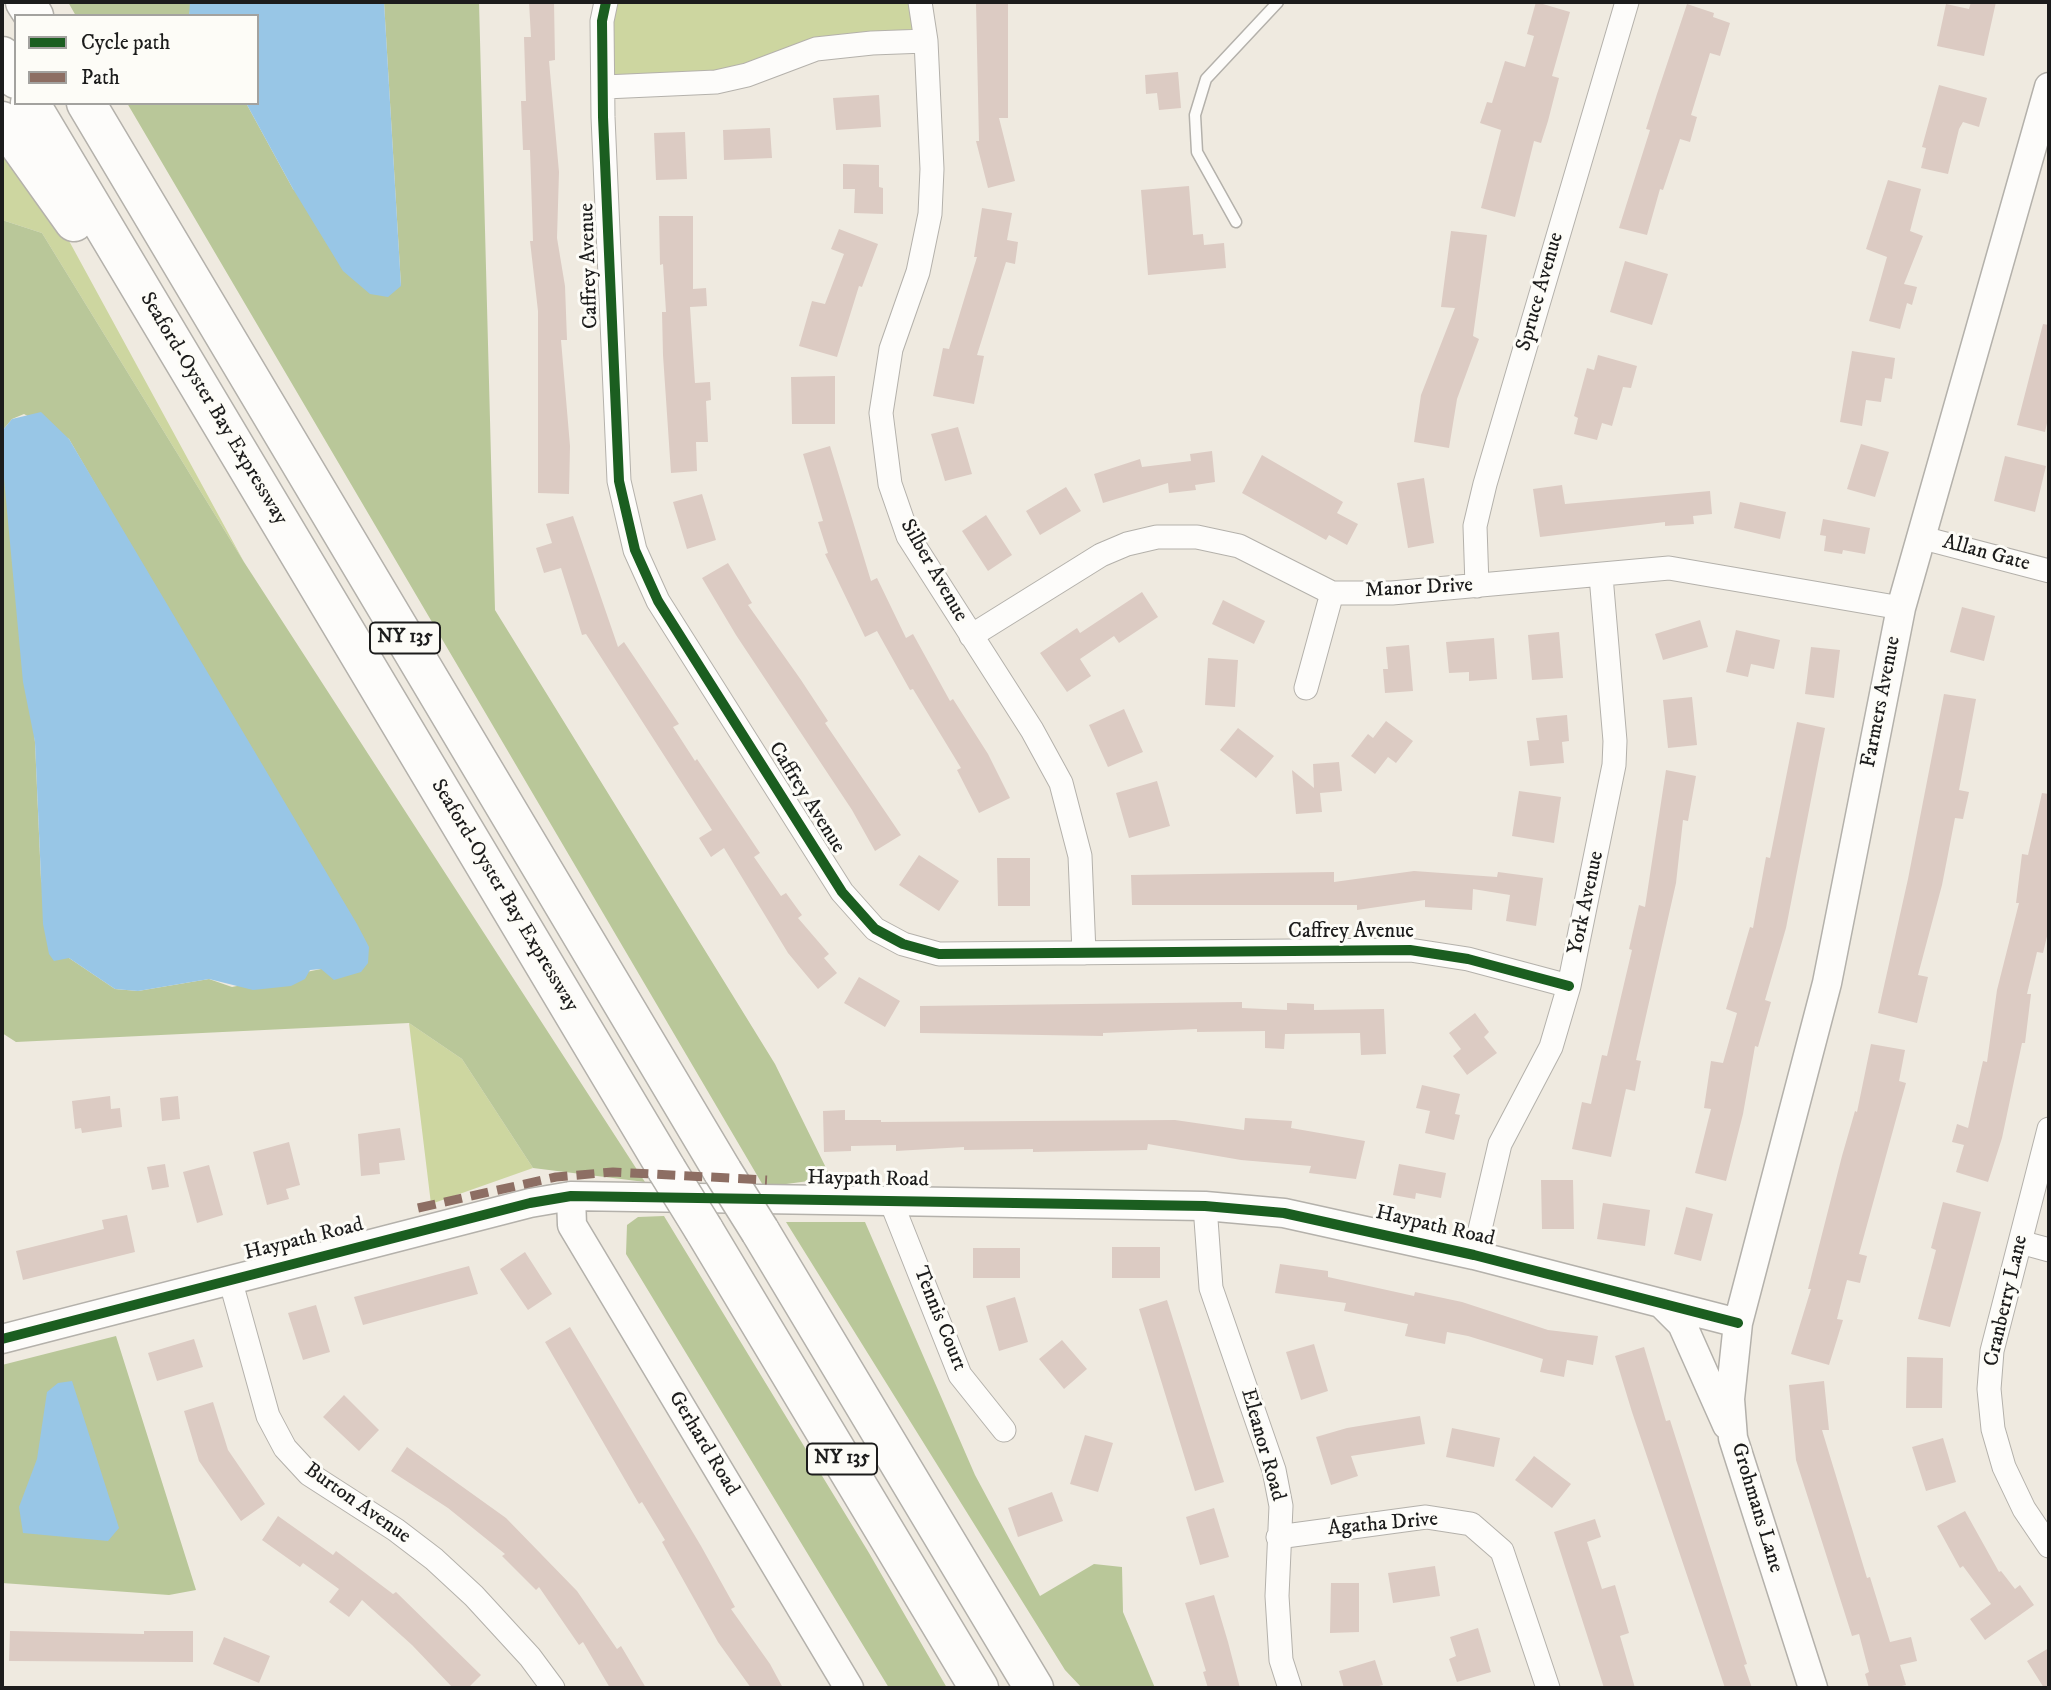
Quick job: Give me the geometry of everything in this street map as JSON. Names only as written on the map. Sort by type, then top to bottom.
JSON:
[{"type":"highway","points":[[2,56],[14,76]]},
{"type":"highway","name":"Seaford-Oyster Bay Expressway","points":[[31,105],[979,1688]]},
{"type":"highway","name":"NY 135","points":[[87,105],[1034,1688]]},
{"type":"highway","points":[[2,121],[75,223],[192,373]]},
{"type":"street","name":"Caffrey Avenue","points":[[606,2],[602,21],[605,86],[603,117],[619,481],[635,550],[658,601],[842,892],[875,929],[903,944],[939,954],[1410,950],[1468,959],[1569,986]]},
{"type":"street","name":"Silber Avenue","points":[[920,2],[926,41],[932,169],[930,214],[918,272],[891,349],[881,413],[883,445],[890,484],[908,536],[1032,730],[1061,783],[1080,856],[1084,953]]},
{"type":"street","name":"Spruce Avenue","points":[[1478,586],[1475,526],[1485,484],[1627,2]]},
{"type":"street","points":[[605,86],[716,82],[747,75],[817,49],[926,41]]},
{"type":"street","name":"Farmers Avenue","points":[[1738,1323],[1826,983],[1901,608],[2049,87]]},
{"type":"street","name":"Manor Drive","points":[[971,636],[1101,555],[1127,544],[1157,537],[1197,537],[1239,546],[1332,593],[1391,593],[1669,568],[1694,570],[1901,608]]},
{"type":"street","name":"Allan Gate","points":[[1923,538],[2049,571]]},
{"type":"street","name":"York Avenue","points":[[1474,1255],[1500,1144],[1551,1047],[1569,986],[1614,765],[1615,741],[1601,576]]},
{"type":"street","points":[[1306,688],[1332,593]]},
{"type":"street","name":"Cranberry Lane","points":[[2049,1129],[1992,1351],[1989,1389],[1993,1429],[2004,1466],[2024,1509],[2049,1546]]},
{"type":"street","name":"Haypath Road","points":[[2,1339],[530,1203],[571,1196],[1205,1206],[1284,1213],[1474,1255],[1738,1323]]},
{"type":"street","name":"Gerhard Road","points":[[571,1196],[572,1225],[849,1688]]},
{"type":"street","name":"Tennis Court","points":[[890,1199],[960,1375],[1004,1430]]},
{"type":"street","name":"Eleanor Road","points":[[1205,1206],[1211,1288],[1274,1470],[1281,1507],[1278,1537],[1281,1660],[1290,1688]]},
{"type":"street","points":[[2020,1242],[2049,1250]]},
{"type":"street","name":"Burton Avenue","points":[[230,1279],[268,1416],[285,1448],[309,1474],[396,1530],[434,1559],[474,1596],[530,1657],[553,1688]]},
{"type":"street","points":[[1661,1303],[1682,1324],[1733,1438]]},
{"type":"street","name":"Grohmans Lane","points":[[1738,1323],[1730,1399],[1733,1438],[1813,1688]]},
{"type":"street","name":"Agatha Drive","points":[[1278,1537],[1426,1517],[1471,1524],[1502,1551],[1548,1688]]},
{"type":"lane","points":[[1236,222],[1197,152],[1195,115],[1206,79],[1278,2]]},
{"type":"green space","points":[[68,2],[190,2],[191,6],[189,14],[75,14]]},
{"type":"green space","points":[[384,2],[479,2],[495,610],[775,1064],[831,1178],[764,1187],[128,105],[247,105],[293,189],[401,286]]},
{"type":"green space","points":[[606,2],[920,2],[926,41],[872,43],[747,75],[605,87]]},
{"type":"green space","points":[[2,145],[62,228],[244,562],[42,233],[2,220]]},
{"type":"green space","points":[[2,220],[42,233],[244,562],[645,1182],[533,1168],[462,1059],[409,1023],[16,1042],[2,1033]],"holes":[[[24,414],[69,439],[153,584],[321,969],[232,987],[209,979],[138,991],[115,989],[69,958],[41,880],[35,742],[2,431],[12,419]]]},
{"type":"green space","points":[[409,1023],[462,1059],[533,1168],[431,1204]]},
{"type":"green space","points":[[664,1216],[869,1553],[947,1688],[889,1688],[626,1254],[627,1225],[638,1217]]},
{"type":"green space","points":[[786,1222],[865,1222],[975,1475],[1040,1596],[1094,1564],[1122,1567],[1123,1612],[1155,1688],[1082,1688],[1065,1670]]},
{"type":"green space","points":[[116,1336],[196,1590],[169,1595],[2,1583],[2,1365]]},
{"type":"water","points":[[190,2],[384,2],[401,286],[388,297],[370,294],[343,271],[293,189],[247,105],[259,105],[259,14],[189,14]]},
{"type":"water","points":[[41,412],[69,439],[357,924],[369,947],[368,963],[361,972],[334,980],[321,969],[310,970],[305,979],[291,986],[253,990],[209,979],[138,991],[115,989],[69,958],[54,961],[49,954],[43,924],[35,742],[23,682],[2,457],[2,431],[12,419]]},
{"type":"water","points":[[72,1381],[119,1528],[108,1541],[23,1533],[19,1507],[37,1459],[47,1392],[58,1383]]},
{"type":"building","points":[[529,2],[554,2],[555,60],[549,61],[559,172],[557,238],[565,286],[567,340],[561,340],[570,446],[569,494],[538,493],[538,311],[530,241],[533,241],[530,150],[523,150],[521,101],[526,101],[524,37],[531,37]]},
{"type":"building","points":[[1008,2],[1008,118],[999,118],[1015,181],[988,188],[976,141],[979,141],[976,3]]},
{"type":"building","points":[[1536,2],[1570,12],[1552,76],[1559,78],[1548,121],[1541,143],[1534,141],[1515,217],[1481,208],[1501,130],[1480,123],[1487,102],[1492,103],[1505,61],[1525,67],[1534,36],[1527,34]]},
{"type":"building","points":[[1971,2],[1996,2],[1984,56],[1937,46],[1946,4],[1969,9]]},
{"type":"building","points":[[1687,4],[1714,13],[1713,17],[1730,23],[1720,56],[1710,53],[1691,115],[1697,117],[1690,142],[1680,139],[1663,190],[1660,189],[1647,235],[1619,228],[1650,130],[1646,129]]},
{"type":"building","points":[[1178,72],[1181,108],[1159,110],[1157,93],[1146,94],[1145,75]]},
{"type":"building","points":[[1939,85],[1987,98],[1979,127],[1963,122],[1959,129],[1948,174],[1921,168],[1926,148],[1922,147]]},
{"type":"building","points":[[879,95],[881,127],[836,130],[833,98]]},
{"type":"building","points":[[770,128],[772,158],[724,160],[723,130]]},
{"type":"building","points":[[685,132],[687,179],[656,180],[654,133]]},
{"type":"building","points":[[843,164],[879,165],[879,187],[883,188],[883,214],[854,213],[855,189],[843,189]]},
{"type":"building","points":[[1888,180],[1921,189],[1910,231],[1923,236],[1904,284],[1917,287],[1912,305],[1907,303],[1900,329],[1869,321],[1887,257],[1866,249]]},
{"type":"building","points":[[1189,186],[1193,235],[1203,234],[1204,245],[1224,243],[1226,268],[1148,275],[1141,190]]},
{"type":"building","points":[[982,208],[1012,213],[1007,240],[1018,242],[1015,264],[1006,262],[977,355],[984,356],[974,404],[933,396],[943,348],[949,349],[977,257],[974,257]]},
{"type":"building","points":[[659,216],[693,216],[693,289],[706,288],[707,306],[690,307],[695,383],[710,382],[711,400],[706,401],[708,442],[696,442],[697,471],[671,473],[663,355],[662,312],[666,312],[663,264],[660,265]]},
{"type":"building","points":[[839,229],[878,244],[862,287],[859,286],[837,357],[799,346],[812,301],[825,304],[844,254],[831,249]]},
{"type":"building","points":[[1451,231],[1487,235],[1473,336],[1479,339],[1457,399],[1449,448],[1414,442],[1421,395],[1455,308],[1441,307]]},
{"type":"building","points":[[1625,261],[1668,274],[1652,325],[1610,312]]},
{"type":"building","points":[[2043,324],[2049,325],[2049,414],[2045,432],[2017,425]]},
{"type":"building","points":[[1852,351],[1895,358],[1892,379],[1885,378],[1881,402],[1866,400],[1862,426],[1840,422]]},
{"type":"building","points":[[1598,355],[1637,366],[1631,388],[1623,387],[1612,426],[1602,423],[1597,440],[1574,434],[1578,418],[1574,416],[1587,368],[1594,370]]},
{"type":"building","points":[[835,376],[835,424],[792,424],[791,377]]},
{"type":"building","points":[[958,427],[972,474],[945,481],[931,434]]},
{"type":"building","points":[[1861,444],[1889,452],[1875,497],[1847,489]]},
{"type":"building","points":[[830,446],[871,581],[877,578],[906,638],[913,634],[950,701],[953,699],[988,754],[1010,798],[979,813],[957,770],[961,768],[913,689],[910,690],[877,631],[865,637],[825,554],[828,553],[818,522],[823,521],[803,454]]},
{"type":"building","points":[[1212,451],[1215,482],[1195,485],[1196,490],[1169,493],[1168,483],[1103,503],[1094,474],[1140,459],[1142,467],[1191,461],[1190,454]]},
{"type":"building","points":[[1262,455],[1343,502],[1337,513],[1358,524],[1347,545],[1329,535],[1326,540],[1242,493]]},
{"type":"building","points":[[2005,456],[2046,466],[2035,512],[1994,501]]},
{"type":"building","points":[[1424,478],[1434,543],[1408,548],[1397,483]]},
{"type":"building","points":[[1562,485],[1565,504],[1710,491],[1712,514],[1693,516],[1694,524],[1665,526],[1665,522],[1540,537],[1533,489]]},
{"type":"building","points":[[1066,487],[1081,511],[1040,535],[1026,511]]},
{"type":"building","points":[[702,494],[716,540],[687,549],[673,502]]},
{"type":"building","points":[[1740,502],[1786,512],[1780,539],[1734,528]]},
{"type":"building","points":[[986,515],[1012,555],[988,571],[962,531]]},
{"type":"building","points":[[573,516],[618,647],[624,642],[679,724],[673,727],[760,853],[754,857],[781,896],[786,893],[802,915],[798,918],[829,954],[824,958],[837,973],[818,989],[788,953],[724,848],[711,857],[699,838],[712,830],[586,634],[582,635],[561,568],[544,573],[536,548],[552,543],[546,524]]},
{"type":"building","points":[[1823,519],[1870,528],[1865,554],[1843,550],[1842,554],[1824,551],[1826,536],[1820,535]]},
{"type":"building","points":[[728,563],[752,603],[748,605],[801,680],[828,721],[825,723],[901,835],[875,851],[852,810],[736,635],[702,578]]},
{"type":"building","points":[[1142,592],[1158,617],[1119,643],[1114,636],[1080,659],[1091,676],[1067,692],[1040,653],[1077,628],[1080,633]]},
{"type":"building","points":[[1223,600],[1265,621],[1254,644],[1212,624]]},
{"type":"building","points":[[1962,607],[1995,616],[1984,661],[1950,652]]},
{"type":"building","points":[[1700,620],[1708,647],[1663,660],[1655,634]]},
{"type":"building","points":[[1736,630],[1780,640],[1774,669],[1751,664],[1748,677],[1726,672]]},
{"type":"building","points":[[1559,632],[1563,678],[1532,680],[1528,635]]},
{"type":"building","points":[[1494,638],[1497,679],[1469,681],[1469,672],[1449,673],[1446,642]]},
{"type":"building","points":[[1409,645],[1413,691],[1385,693],[1383,669],[1388,669],[1386,647]]},
{"type":"building","points":[[1811,647],[1840,650],[1834,698],[1805,694]]},
{"type":"building","points":[[1208,658],[1238,660],[1235,707],[1205,705]]},
{"type":"building","points":[[1944,694],[1976,699],[1959,790],[1969,792],[1963,819],[1955,818],[1942,885],[1918,975],[1928,977],[1917,1023],[1878,1013],[1908,879]]},
{"type":"building","points":[[1692,697],[1697,745],[1668,748],[1663,700]]},
{"type":"building","points":[[1124,709],[1143,752],[1108,767],[1089,725]]},
{"type":"building","points":[[1567,715],[1569,741],[1562,742],[1564,763],[1530,766],[1527,741],[1539,740],[1536,718]]},
{"type":"building","points":[[1386,721],[1413,741],[1396,763],[1388,757],[1375,774],[1351,756],[1368,734],[1373,738]]},
{"type":"building","points":[[1797,722],[1825,728],[1786,928],[1765,1000],[1771,1002],[1758,1047],[1755,1046],[1743,1114],[1726,1181],[1695,1173],[1711,1109],[1704,1108],[1711,1061],[1723,1063],[1737,1013],[1726,1009],[1750,927],[1753,928],[1766,857],[1770,858]]},
{"type":"building","points":[[1238,728],[1274,756],[1256,778],[1220,750]]},
{"type":"building","points":[[1339,762],[1342,791],[1320,793],[1322,812],[1296,814],[1292,770],[1314,788],[1313,764]]},
{"type":"building","points":[[1666,770],[1696,776],[1688,821],[1683,820],[1676,883],[1636,1060],[1641,1061],[1635,1091],[1626,1089],[1611,1157],[1572,1149],[1582,1102],[1591,1104],[1602,1055],[1607,1056],[1632,950],[1629,949],[1639,905],[1645,907]]},
{"type":"building","points":[[1157,781],[1170,826],[1129,838],[1116,793]]},
{"type":"building","points":[[1519,791],[1561,797],[1554,843],[1512,836]]},
{"type":"building","points":[[2042,793],[2049,794],[2049,928],[2043,953],[2037,952],[2027,994],[2031,994],[2025,1043],[2022,1043],[2002,1138],[1988,1182],[1956,1172],[1964,1145],[1952,1142],[1957,1124],[1968,1128],[1983,1061],[1987,1062],[1997,990],[2019,903],[2016,903],[2022,854],[2028,855]]},
{"type":"building","points":[[919,855],[959,881],[939,911],[899,885]]},
{"type":"building","points":[[997,858],[1030,858],[1030,906],[998,906]]},
{"type":"building","points":[[1414,871],[1497,877],[1498,872],[1543,878],[1536,926],[1506,921],[1510,895],[1473,889],[1472,910],[1425,907],[1425,900],[1357,910],[1357,905],[1132,905],[1131,875],[1334,872],[1334,882]]},
{"type":"building","points":[[859,977],[900,1001],[885,1027],[844,1003]]},
{"type":"building","points":[[1242,1002],[1242,1008],[1287,1010],[1287,1003],[1314,1004],[1314,1010],[1384,1009],[1386,1054],[1361,1055],[1360,1033],[1285,1034],[1284,1049],[1265,1048],[1265,1031],[1197,1032],[1197,1029],[1103,1033],[1103,1036],[920,1033],[920,1006]]},
{"type":"building","points":[[1475,1013],[1489,1032],[1484,1037],[1497,1053],[1467,1075],[1453,1056],[1461,1049],[1449,1033]]},
{"type":"building","points":[[1871,1044],[1905,1050],[1899,1081],[1906,1083],[1859,1254],[1867,1256],[1860,1283],[1847,1280],[1837,1319],[1843,1320],[1829,1365],[1791,1354],[1811,1289],[1808,1289],[1842,1156],[1855,1111],[1857,1112]]},
{"type":"building","points":[[1422,1085],[1460,1094],[1455,1114],[1460,1115],[1454,1140],[1425,1133],[1430,1111],[1416,1108]]},
{"type":"building","points":[[110,1096],[111,1109],[120,1108],[122,1127],[82,1133],[81,1128],[75,1129],[72,1101]]},
{"type":"building","points":[[178,1096],[180,1119],[162,1121],[160,1098]]},
{"type":"building","points":[[845,1110],[845,1120],[881,1122],[1175,1120],[1244,1130],[1245,1118],[1292,1121],[1291,1128],[1365,1141],[1356,1179],[1309,1173],[1311,1166],[1241,1160],[1148,1144],[1147,1150],[1033,1152],[1033,1149],[964,1150],[964,1147],[896,1151],[896,1145],[851,1146],[851,1151],[824,1152],[823,1111]]},
{"type":"building","points":[[400,1128],[405,1160],[379,1163],[380,1174],[361,1176],[358,1134]]},
{"type":"building","points":[[289,1142],[300,1185],[286,1189],[289,1199],[267,1205],[253,1152]]},
{"type":"building","points":[[165,1164],[169,1187],[152,1190],[147,1167]]},
{"type":"building","points":[[1399,1164],[1446,1173],[1441,1198],[1416,1193],[1415,1199],[1393,1195]]},
{"type":"building","points":[[209,1165],[223,1215],[197,1223],[183,1172]]},
{"type":"building","points":[[1541,1180],[1573,1180],[1574,1229],[1542,1229]]},
{"type":"building","points":[[1943,1202],[1981,1212],[1950,1327],[1918,1319],[1936,1250],[1931,1248]]},
{"type":"building","points":[[1603,1203],[1650,1210],[1645,1246],[1597,1239]]},
{"type":"building","points":[[1686,1207],[1713,1214],[1701,1261],[1674,1254]]},
{"type":"building","points":[[127,1215],[135,1252],[23,1280],[16,1251],[104,1229],[102,1220]]},
{"type":"building","points":[[1112,1247],[1160,1247],[1160,1278],[1112,1278]]},
{"type":"building","points":[[973,1248],[1020,1248],[1020,1278],[973,1278]]},
{"type":"building","points":[[525,1252],[552,1294],[528,1310],[500,1269]]},
{"type":"building","points":[[1280,1264],[1328,1271],[1328,1277],[1414,1296],[1415,1292],[1462,1302],[1548,1330],[1598,1336],[1593,1365],[1567,1360],[1564,1377],[1540,1372],[1543,1359],[1468,1336],[1447,1332],[1445,1344],[1405,1336],[1408,1324],[1344,1311],[1346,1303],[1275,1293]]},
{"type":"building","points":[[469,1266],[478,1294],[363,1325],[354,1297]]},
{"type":"building","points":[[1015,1297],[1028,1342],[999,1351],[986,1306]]},
{"type":"building","points":[[1167,1300],[1224,1482],[1195,1491],[1139,1309]]},
{"type":"building","points":[[316,1305],[330,1352],[303,1360],[288,1313]]},
{"type":"building","points":[[570,1327],[701,1546],[735,1607],[731,1609],[770,1664],[783,1688],[751,1688],[718,1642],[662,1542],[665,1540],[642,1502],[639,1504],[545,1342]]},
{"type":"building","points":[[194,1339],[203,1367],[157,1381],[148,1353]]},
{"type":"building","points":[[1062,1340],[1087,1369],[1064,1389],[1039,1359]]},
{"type":"building","points":[[1314,1344],[1328,1391],[1301,1400],[1286,1352]]},
{"type":"building","points":[[1644,1347],[1666,1421],[1670,1420],[1690,1483],[1747,1664],[1744,1665],[1752,1688],[1725,1688],[1632,1412],[1615,1356]]},
{"type":"building","points":[[1907,1357],[1943,1358],[1942,1408],[1906,1408]]},
{"type":"building","points":[[1824,1381],[1829,1430],[1822,1430],[1867,1578],[1870,1577],[1890,1642],[1911,1637],[1917,1661],[1900,1665],[1906,1685],[1869,1688],[1865,1674],[1869,1672],[1859,1634],[1852,1636],[1796,1460],[1789,1385]]},
{"type":"building","points":[[344,1395],[379,1430],[359,1451],[323,1417]]},
{"type":"building","points":[[213,1402],[228,1450],[265,1504],[241,1521],[199,1461],[184,1411]]},
{"type":"building","points":[[1420,1416],[1425,1444],[1351,1456],[1358,1476],[1331,1485],[1316,1437],[1347,1428]]},
{"type":"building","points":[[1452,1428],[1500,1438],[1494,1467],[1446,1457]]},
{"type":"building","points":[[1085,1435],[1113,1443],[1098,1492],[1070,1484]]},
{"type":"building","points":[[1943,1438],[1956,1482],[1926,1491],[1912,1447]]},
{"type":"building","points":[[407,1447],[506,1518],[577,1591],[617,1649],[621,1646],[646,1688],[610,1688],[583,1642],[579,1645],[539,1587],[536,1590],[502,1556],[505,1554],[448,1508],[391,1471]]},
{"type":"building","points":[[1534,1456],[1571,1484],[1552,1508],[1515,1480]]},
{"type":"building","points":[[1052,1492],[1063,1521],[1018,1537],[1008,1508]]},
{"type":"building","points":[[1214,1508],[1229,1557],[1200,1565],[1186,1517]]},
{"type":"building","points":[[1965,1511],[1999,1572],[2001,1571],[2015,1589],[2020,1585],[2034,1605],[1985,1640],[1970,1619],[1991,1604],[1963,1566],[1960,1568],[1937,1526]]},
{"type":"building","points":[[278,1516],[333,1555],[336,1551],[393,1594],[396,1592],[481,1675],[468,1688],[453,1688],[412,1645],[362,1600],[349,1617],[329,1602],[339,1589],[303,1563],[300,1567],[262,1540]]},
{"type":"building","points":[[1595,1519],[1601,1537],[1587,1542],[1602,1589],[1615,1585],[1629,1633],[1620,1636],[1635,1688],[1604,1688],[1554,1532]]},
{"type":"building","points":[[1435,1566],[1440,1596],[1393,1603],[1388,1573]]},
{"type":"building","points":[[1331,1583],[1359,1583],[1359,1632],[1330,1633]]},
{"type":"building","points":[[1214,1595],[1240,1688],[1208,1688],[1203,1672],[1206,1671],[1185,1603]]},
{"type":"building","points":[[1478,1628],[1491,1672],[1457,1682],[1449,1659],[1456,1656],[1450,1637]]},
{"type":"building","points":[[10,1631],[144,1634],[144,1631],[193,1631],[193,1662],[9,1661]]},
{"type":"building","points":[[224,1637],[270,1656],[259,1683],[213,1664]]},
{"type":"building","points":[[2049,1648],[2049,1688],[2044,1688],[2027,1661]]},
{"type":"building","points":[[1375,1660],[1383,1685],[1344,1688],[1339,1671]]},
{"type":"marked path","points":[[418,1208],[556,1177],[613,1172],[767,1180]]},
{"type":"cycle path","points":[[606,2],[602,21],[603,117],[619,481],[635,550],[658,601],[842,892],[875,929],[903,944],[939,954],[1410,950],[1468,959],[1569,986]]},
{"type":"cycle path","points":[[2,1339],[530,1203],[571,1196],[1205,1206],[1284,1213],[1474,1255],[1738,1323]]}]
